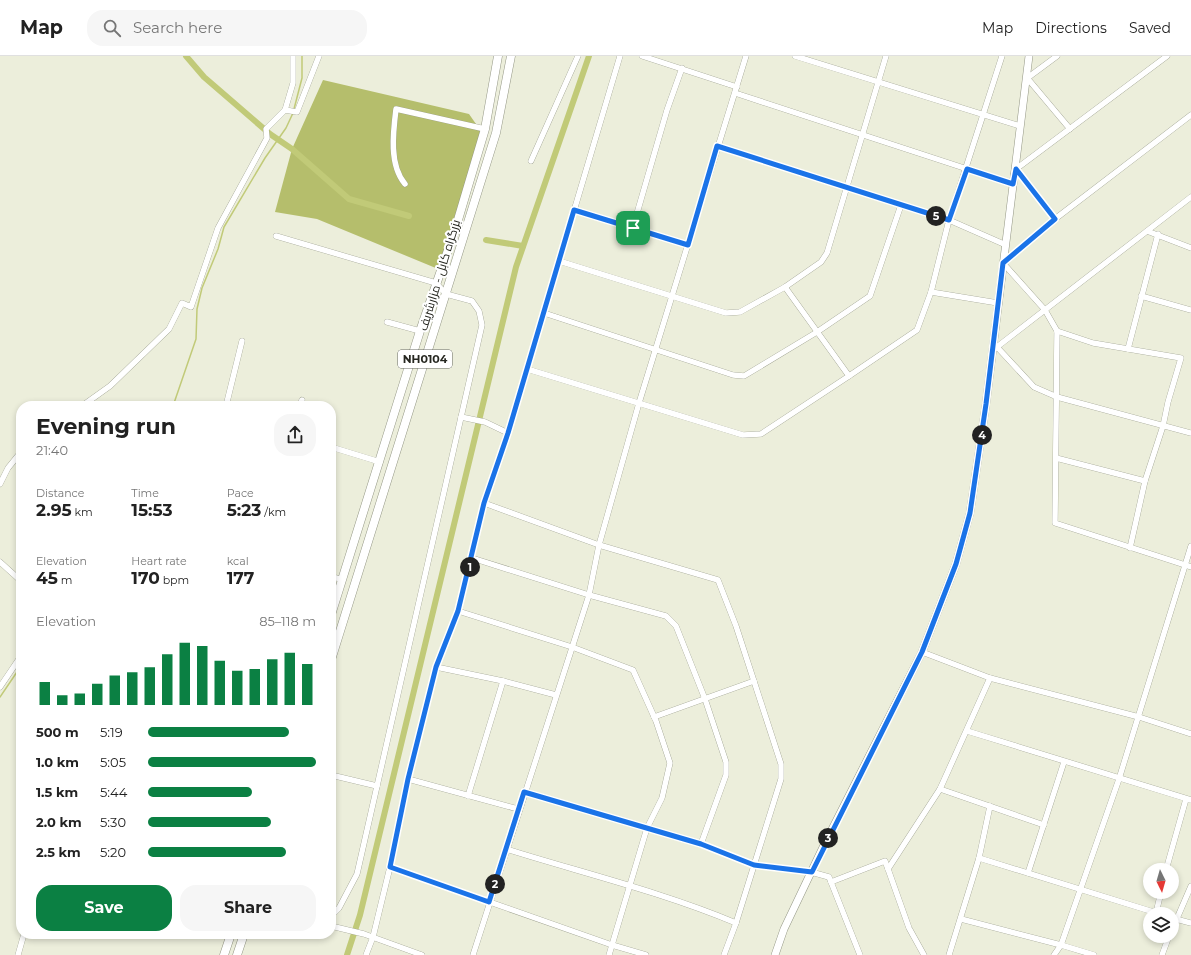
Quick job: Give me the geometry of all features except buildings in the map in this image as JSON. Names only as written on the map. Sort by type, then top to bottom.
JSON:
[{"type":"highway","name":"بزرگراه کابل - مزارشریف","points":[[336,599],[420,331],[455,230],[485,129],[498,56]]},
{"type":"highway","name":"بزرگراه کابل - مزارشریف","points":[[336,644],[496,133],[511,56]]},
{"type":"highway","points":[[224,955],[229,939]]},
{"type":"highway","points":[[237,955],[242,939]]},
{"type":"main road","points":[[775,955],[784,929],[922,652],[956,564],[970,513],[995,348],[998,303],[1029,56]]},
{"type":"street","points":[[290,111],[293,82],[293,56]]},
{"type":"street","points":[[89,401],[110,386],[168,329],[182,303],[190,307],[218,228],[267,138],[266,129],[290,111],[319,56]]},
{"type":"street","points":[[531,161],[578,56]]},
{"type":"street","points":[[366,955],[373,937],[390,867],[408,779],[436,667],[458,611],[472,558],[484,503],[508,433],[620,56]]},
{"type":"street","points":[[642,56],[737,86]]},
{"type":"street","points":[[473,955],[518,809],[589,595],[599,545],[639,403],[717,146],[736,93],[746,56]]},
{"type":"street","points":[[794,56],[1020,126]]},
{"type":"street","points":[[559,261],[726,314],[740,312],[785,287],[821,262],[827,253],[886,56]]},
{"type":"street","points":[[527,369],[743,435],[761,434],[918,330],[931,292],[949,220],[967,169],[1002,56]]},
{"type":"street","points":[[1057,56],[1027,79],[1070,129]]},
{"type":"street","points":[[1055,219],[1016,169],[1167,56]]},
{"type":"street","points":[[633,228],[667,110],[682,68]]},
{"type":"street","points":[[736,93],[1013,184]]},
{"type":"street","points":[[405,184],[398,176],[392,138],[396,109],[485,129]]},
{"type":"street","points":[[1188,566],[1054,523],[1057,331],[1045,310],[1003,263],[1055,219],[1191,115]]},
{"type":"street","points":[[717,146],[949,220],[1006,246]]},
{"type":"street","points":[[1191,197],[995,348],[1034,387],[1057,397],[1191,433]]},
{"type":"street","points":[[544,313],[733,375],[744,376],[817,332],[870,296],[901,205]]},
{"type":"street","points":[[574,210],[688,245]]},
{"type":"street","points":[[1147,231],[1191,248]]},
{"type":"street","points":[[1128,349],[1158,234]]},
{"type":"street","points":[[276,236],[436,283],[446,294],[472,301],[479,311],[482,325],[357,874],[339,908],[336,911]]},
{"type":"street","points":[[785,287],[849,376]]},
{"type":"street","points":[[931,292],[998,303]]},
{"type":"street","points":[[1141,296],[1191,310]]},
{"type":"street","points":[[387,322],[420,331]]},
{"type":"street","points":[[1057,331],[1093,343],[1181,358],[1168,402],[1163,426],[1145,482],[1130,548]]},
{"type":"street","points":[[227,401],[242,341]]},
{"type":"street","points":[[461,417],[485,422],[508,433]]},
{"type":"street","points":[[336,449],[380,462]]},
{"type":"street","points":[[0,484],[8,468],[16,458]]},
{"type":"street","points":[[1056,458],[1145,482]]},
{"type":"street","points":[[484,503],[599,545],[718,580],[754,680],[781,764],[780,779],[736,923],[724,955]]},
{"type":"street","points":[[1054,955],[1061,945],[1119,779],[1188,566],[1191,546]]},
{"type":"street","points":[[472,558],[589,595],[666,616],[676,626],[705,699],[726,762],[726,775],[701,844]]},
{"type":"street","points":[[0,562],[16,576]]},
{"type":"street","points":[[336,578],[342,580]]},
{"type":"street","points":[[458,611],[572,647],[633,670],[654,717],[670,763],[662,798],[647,828],[609,955]]},
{"type":"street","points":[[922,652],[990,678],[1139,717],[1191,734]]},
{"type":"street","points":[[0,687],[16,663]]},
{"type":"street","points":[[436,667],[503,681],[556,695]]},
{"type":"street","points":[[888,869],[940,790],[990,678]]},
{"type":"street","points":[[654,717],[754,680]]},
{"type":"street","points":[[468,796],[503,681]]},
{"type":"street","points":[[967,731],[1188,799],[1168,863]]},
{"type":"street","points":[[1028,873],[1064,762]]},
{"type":"street","points":[[336,776],[376,786]]},
{"type":"street","points":[[408,779],[518,809]]},
{"type":"street","points":[[940,790],[1044,825]]},
{"type":"street","points":[[524,792],[701,844],[754,865],[812,872],[829,878],[860,955]]},
{"type":"street","points":[[949,955],[979,858],[990,806]]},
{"type":"street","points":[[506,849],[630,886],[707,911],[736,923]]},
{"type":"street","points":[[979,858],[1143,909]]},
{"type":"street","points":[[831,882],[885,861],[909,928],[924,955]]},
{"type":"street","points":[[390,867],[612,945],[646,955]]},
{"type":"street","points":[[1179,909],[1191,886]]},
{"type":"street","points":[[961,919],[1094,955]]},
{"type":"street","points":[[1179,919],[1191,923]]},
{"type":"street","points":[[336,927],[364,934],[422,955]]},
{"type":"street","points":[[18,955],[23,939]]},
{"type":"street","points":[[1162,955],[1166,943]]},
{"type":"green space","points":[[323,80],[469,114],[483,134],[443,271],[317,219],[275,212],[292,149]]},
{"type":"waterway","points":[[186,56],[204,77],[270,134],[292,149],[349,199],[409,216]]},
{"type":"waterway","points":[[294,109],[302,78],[302,56]]},
{"type":"waterway","points":[[347,955],[360,915],[516,267],[589,56]]},
{"type":"waterway","points":[[175,401],[196,339],[197,309],[202,288],[218,249],[224,227],[265,158],[286,128],[293,113]]},
{"type":"waterway","points":[[486,240],[523,246]]},
{"type":"waterway","points":[[0,697],[16,673]]},
{"type":"route","points":[[717,146],[949,220],[967,169],[1013,184],[1016,169],[1055,219],[1003,263],[986,404],[970,513],[956,564],[922,652],[825,843],[812,872],[754,865],[701,844],[524,792],[489,902],[390,867],[408,779],[436,667],[458,611],[472,558],[484,503],[508,433],[574,210],[633,228],[688,245],[717,146]]}]
